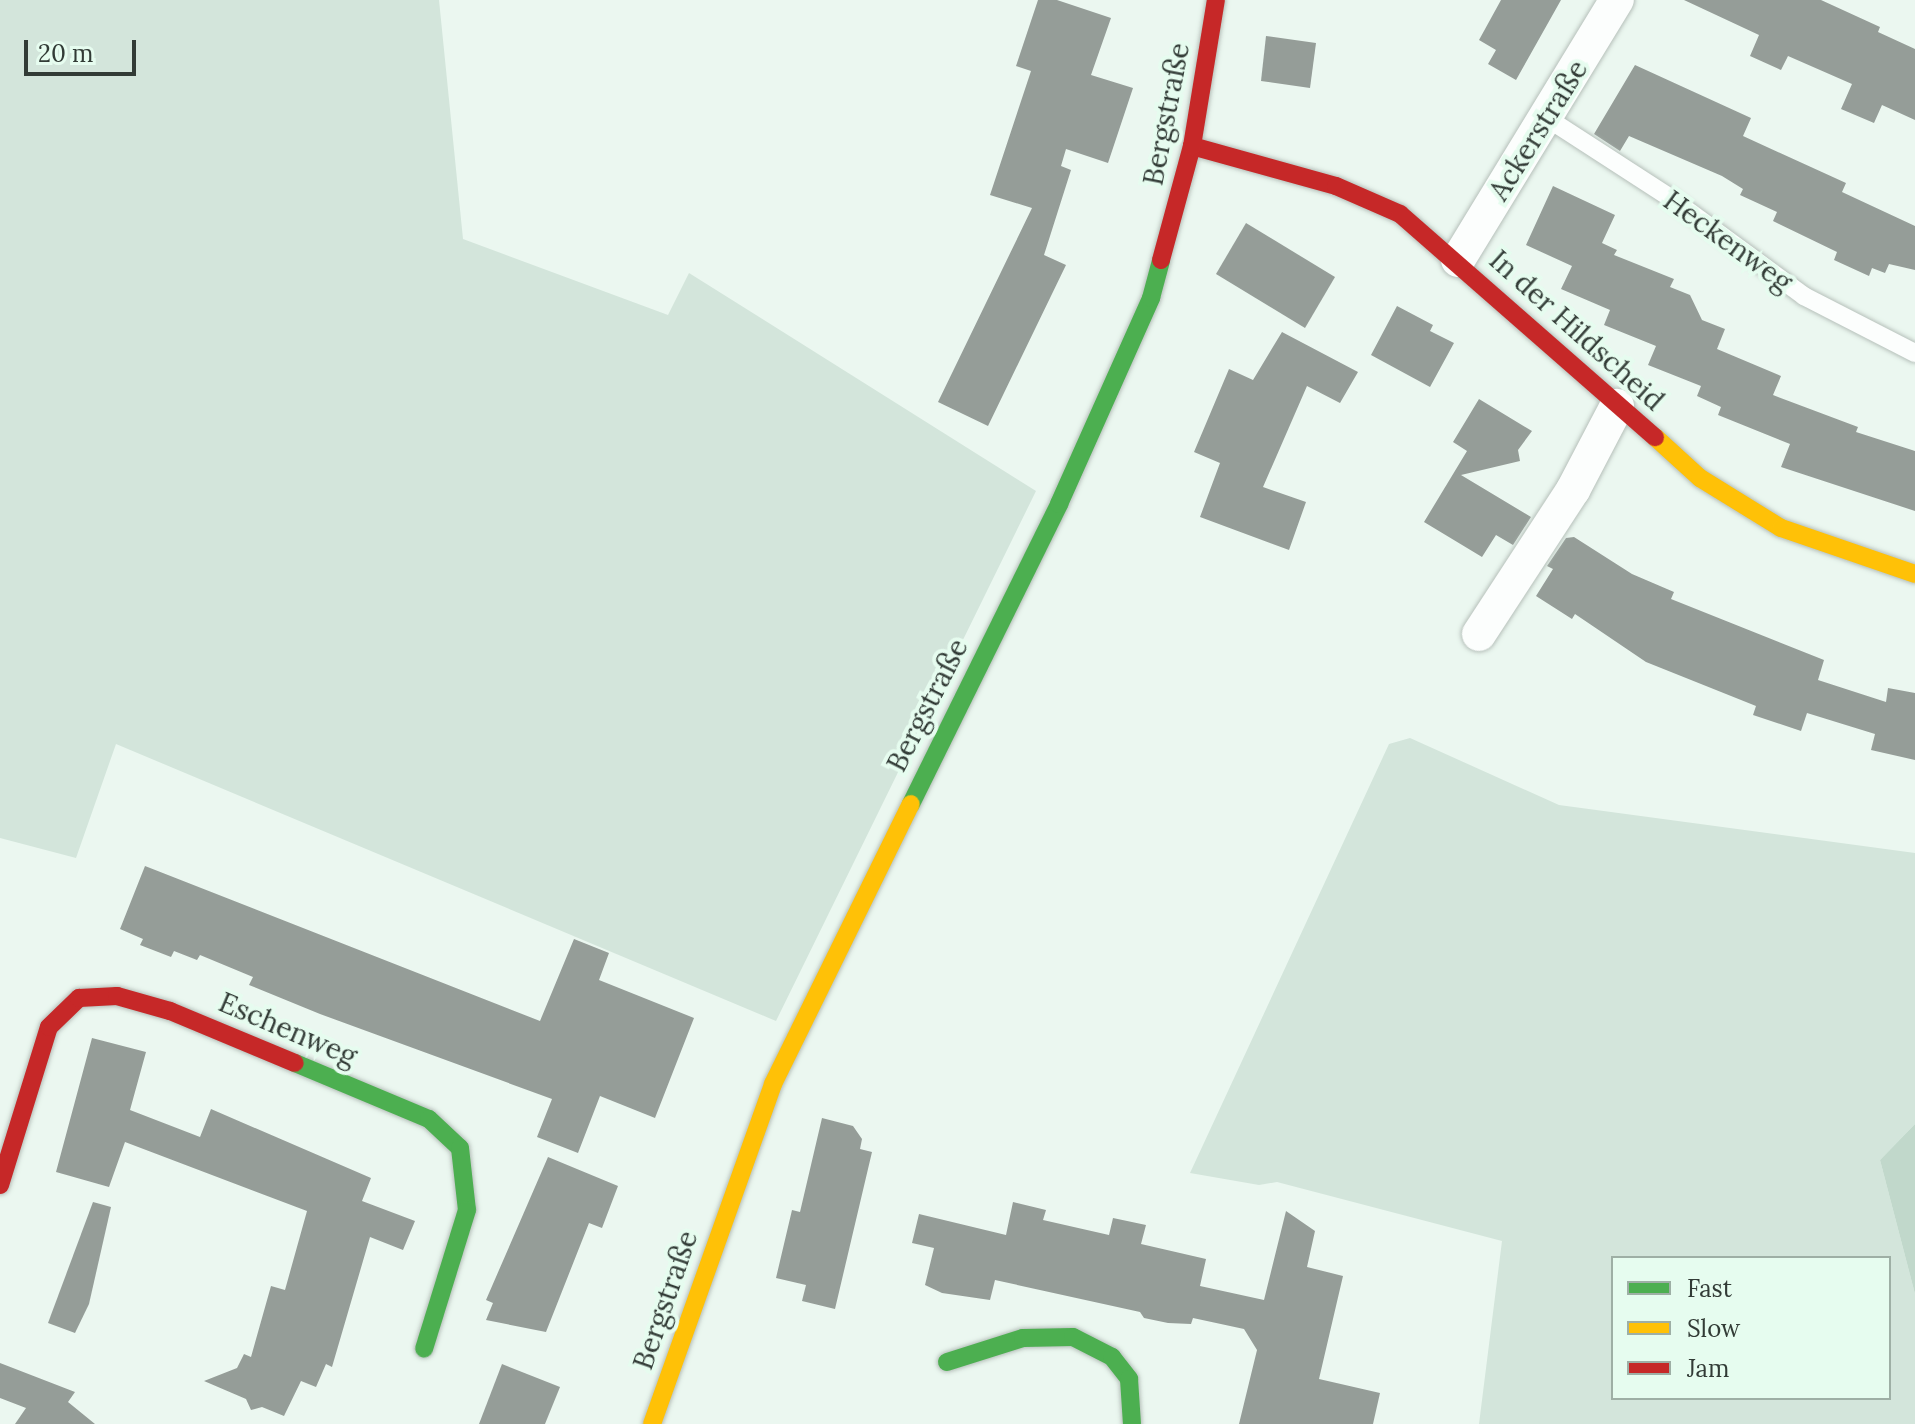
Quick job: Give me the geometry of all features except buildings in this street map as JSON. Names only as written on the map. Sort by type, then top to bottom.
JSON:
[{"type":"street","name":"Bergstraße","points":[[652,1424],[773,1084],[1111,395],[1151,298],[1192,146],[1216,0]]},
{"type":"street","name":"Ackerstraße","points":[[1458,260],[1617,0]]},
{"type":"street","name":"In der Hildscheid","points":[[1192,146],[1336,186],[1400,214],[1458,260],[1700,478],[1781,528],[1915,574]]},
{"type":"street","points":[[1479,634],[1573,490],[1617,406]]},
{"type":"street","name":"Eschenweg","points":[[0,1185],[49,1027],[79,998],[117,996],[170,1011],[429,1119],[460,1148],[467,1210],[424,1349]]},
{"type":"street","points":[[947,1362],[1023,1338],[1073,1337],[1112,1357],[1129,1379],[1132,1424]]},
{"type":"lane","name":"Heckenweg","points":[[1547,118],[1672,199],[1804,296],[1915,353]]},
{"type":"green space","points":[[0,0],[439,0],[463,239],[668,315],[689,273],[1036,491],[776,1021],[116,744],[76,858],[0,838]]},
{"type":"green space","points":[[1410,738],[1559,805],[1915,853],[1915,1124],[1880,1160],[1915,1294],[1915,1424],[1479,1424],[1502,1241],[1277,1182],[1259,1185],[1190,1173],[1389,744]]},
{"type":"green space","points":[[1915,1124],[1915,1294],[1880,1160]]},
{"type":"traffic: fast","points":[[911,804],[1059,504],[1151,298],[1161,260]]},
{"type":"traffic: fast","points":[[295,1063],[429,1119],[460,1148],[467,1210],[424,1349]]},
{"type":"traffic: fast","points":[[947,1362],[1023,1338],[1073,1337],[1112,1357],[1129,1379],[1132,1424]]},
{"type":"traffic: slow","points":[[1655,437],[1700,478],[1781,528],[1915,574]]},
{"type":"traffic: slow","points":[[652,1424],[773,1084],[911,804]]},
{"type":"traffic: jam","points":[[1161,260],[1192,146],[1216,0]]},
{"type":"traffic: jam","points":[[1192,146],[1336,186],[1400,214],[1655,437]]},
{"type":"traffic: jam","points":[[0,1185],[49,1027],[79,998],[117,996],[170,1011],[295,1063]]}]
